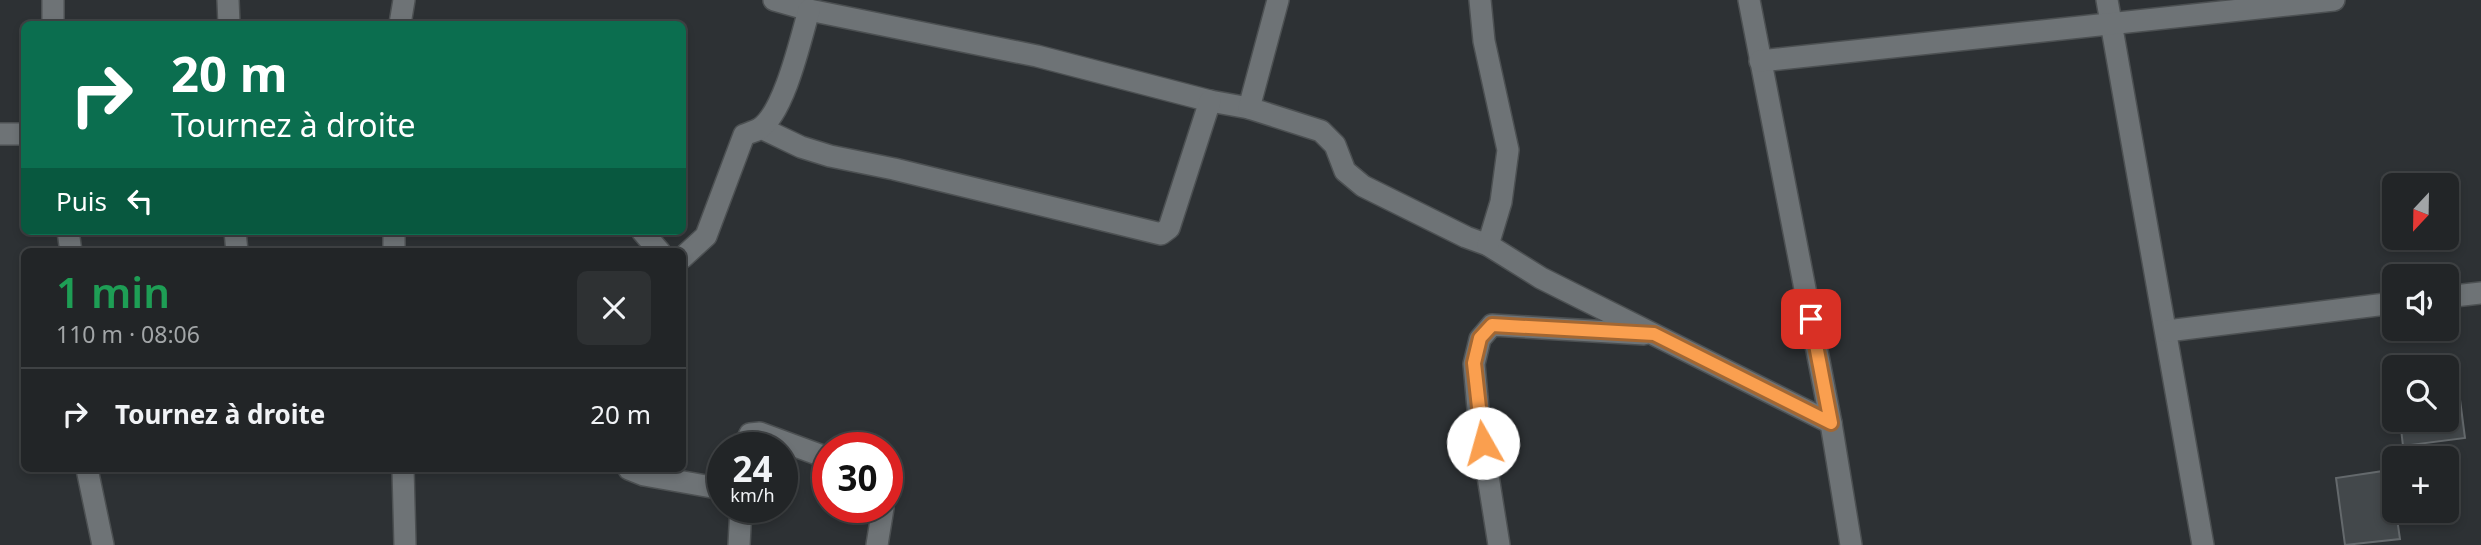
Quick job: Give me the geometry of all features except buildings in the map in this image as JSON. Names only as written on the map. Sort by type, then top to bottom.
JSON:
[{"type":"street","points":[[53,0],[53,21]]},
{"type":"street","points":[[228,0],[229,21]]},
{"type":"street","points":[[400,21],[404,0]]},
{"type":"street","points":[[774,0],[808,10],[1037,56],[1210,101],[1250,108],[1321,131],[1335,145],[1345,171],[1363,186],[1488,245],[1541,278],[1831,423]]},
{"type":"street","points":[[1250,108],[1278,0]]},
{"type":"street","points":[[1480,0],[1484,41],[1507,150],[1502,202],[1488,245]]},
{"type":"street","points":[[1749,0],[1831,423],[1851,545]]},
{"type":"street","points":[[2107,0],[2203,545]]},
{"type":"street","points":[[1760,61],[2333,0]]},
{"type":"street","points":[[686,254],[706,236],[744,135],[761,128],[780,101],[796,57],[808,10]]},
{"type":"street","points":[[761,128],[830,156],[1161,234],[1169,228],[1210,101]]},
{"type":"street","points":[[0,134],[21,134]]},
{"type":"street","points":[[2459,296],[2481,293]]},
{"type":"street","points":[[2167,331],[2382,304]]},
{"type":"street","points":[[1499,545],[1478,408],[1474,363],[1480,338],[1492,325],[1654,334]]},
{"type":"street","points":[[88,472],[103,545]]},
{"type":"street","points":[[403,472],[405,545]]},
{"type":"street","points":[[636,472],[707,486]]},
{"type":"street","points":[[739,545],[740,523]]},
{"type":"street","points":[[877,545],[881,523]]},
{"type":"route","points":[[1483,443],[1474,363],[1480,338],[1492,325],[1654,334],[1831,423],[1811,319]]}]
